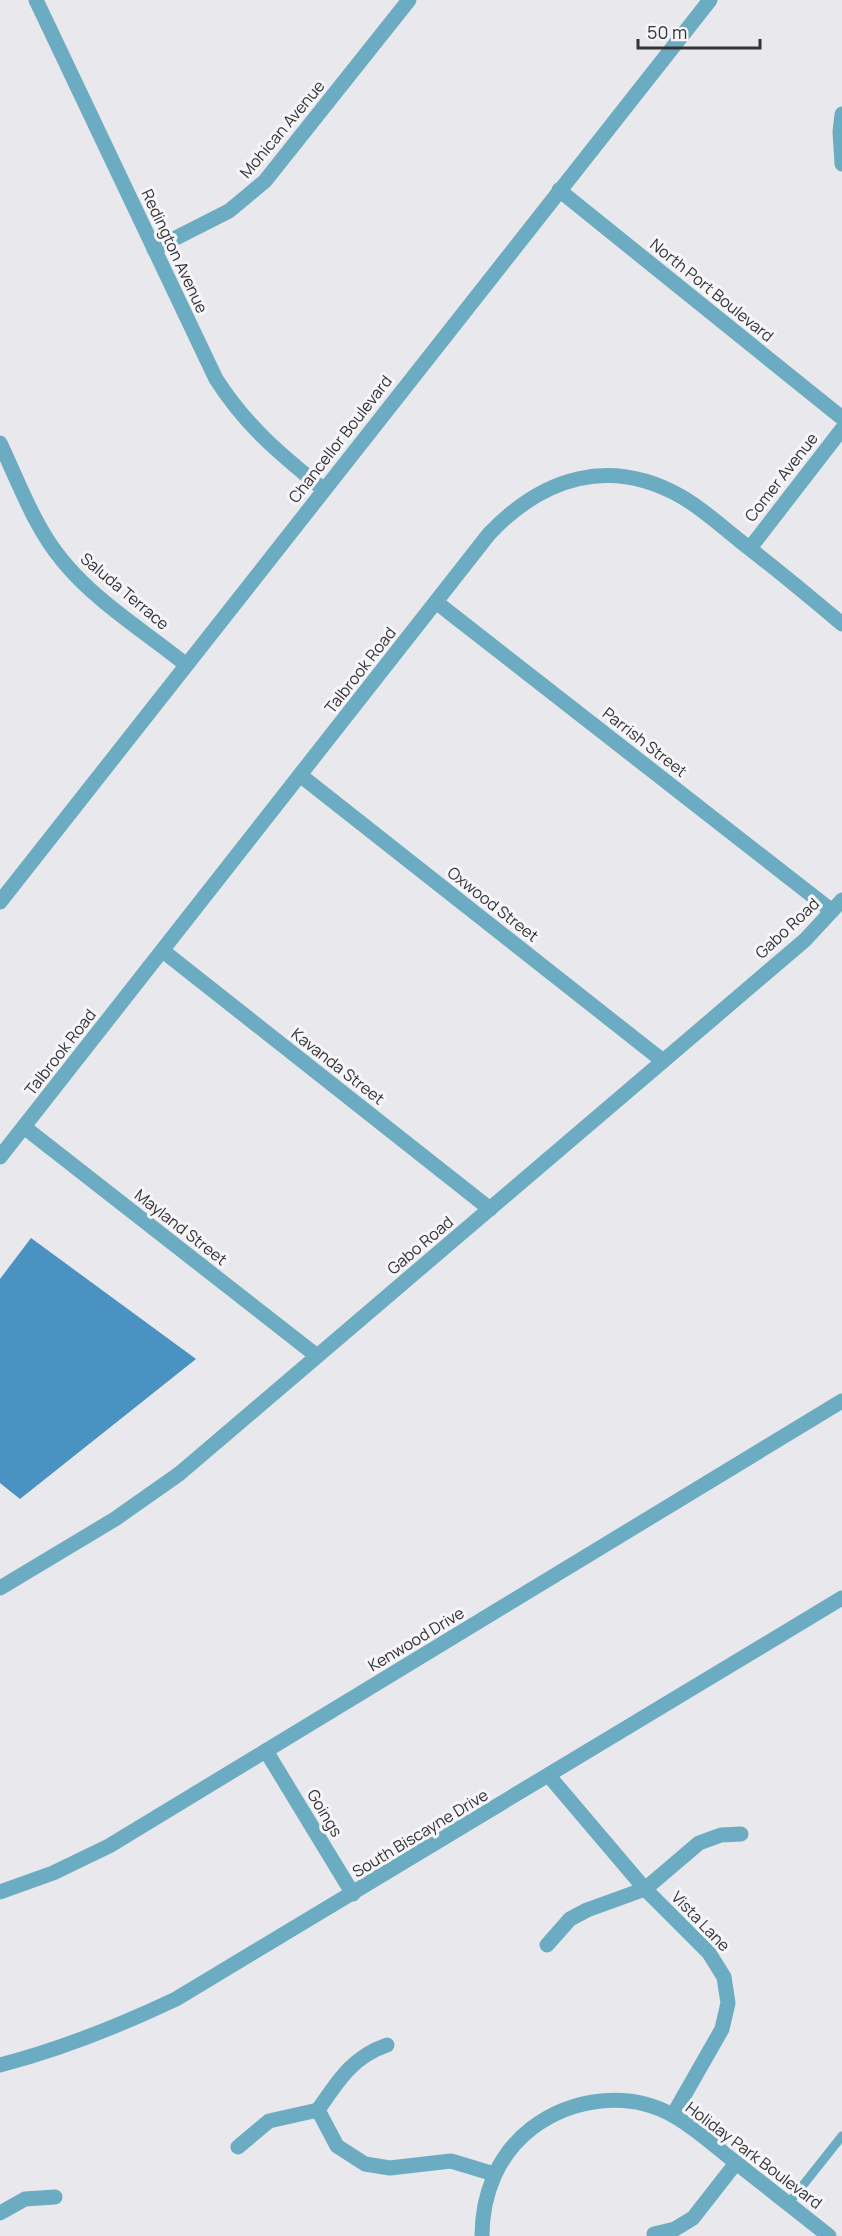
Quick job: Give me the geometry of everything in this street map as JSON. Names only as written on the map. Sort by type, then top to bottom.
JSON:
[{"type":"street","name":"Redington Avenue","points":[[36,0],[216,379],[231,402],[269,445],[323,489]]},
{"type":"street","name":"Mohican Avenue","points":[[154,249],[229,211],[265,181],[409,0]]},
{"type":"street","name":"Chancellor Boulevard","points":[[0,902],[185,664],[710,0]]},
{"type":"street","points":[[842,114],[840,132],[842,164]]},
{"type":"street","name":"North Port Boulevard","points":[[560,190],[842,418]]},
{"type":"street","name":"Comer Avenue","points":[[750,548],[842,429]]},
{"type":"street","name":"Saluda Terrace","points":[[0,443],[37,522],[63,561],[97,594],[185,664]]},
{"type":"street","name":"Talbrook Road","points":[[0,1157],[436,602],[510,512],[544,490],[579,479],[623,477],[663,488],[696,506],[842,624]]},
{"type":"street","name":"Parrish Street","points":[[436,602],[837,905]]},
{"type":"street","name":"Oxwood Street","points":[[300,775],[663,1062]]},
{"type":"street","name":"Gabo Road","points":[[0,1588],[142,1502],[179,1474],[805,940],[837,905]]},
{"type":"street","name":"Kavanda Street","points":[[163,951],[490,1209]]},
{"type":"street","name":"Mayland Street","points":[[24,1127],[316,1356]]},
{"type":"street","name":"Kenwood Drive","points":[[0,1892],[53,1873],[109,1846],[842,1401]]},
{"type":"street","name":"South Biscayne Drive","points":[[0,2065],[60,2048],[117,2026],[166,2003],[353,1894],[842,1598]]},
{"type":"street","name":"Goings","points":[[266,1751],[353,1894]]},
{"type":"street","name":"Vista Lane","points":[[549,1776],[645,1889],[715,1960],[724,1977],[728,1995],[728,2011],[722,2029],[673,2115]]},
{"type":"street","points":[[547,1945],[563,1926],[578,1914],[645,1889],[699,1843],[721,1835],[741,1834]]},
{"type":"street","points":[[238,2147],[269,2121],[318,2110],[344,2071],[356,2059],[387,2044]]},
{"type":"street","name":"Holiday Park Boulevard","points":[[482,2236],[484,2209],[494,2174],[524,2134],[545,2119],[568,2108],[593,2102],[624,2100],[647,2105],[673,2115],[829,2236]]},
{"type":"street","points":[[318,2110],[337,2146],[356,2160],[371,2166],[390,2168],[451,2161],[494,2174]]},
{"type":"street","points":[[654,2234],[675,2229],[693,2218],[736,2163]]},
{"type":"street","points":[[0,2213],[25,2199],[55,2197]]},
{"type":"lane","points":[[788,2204],[842,2136]]},
{"type":"water","points":[[31,1238],[196,1359],[20,1499],[0,1483],[0,1279]]}]
